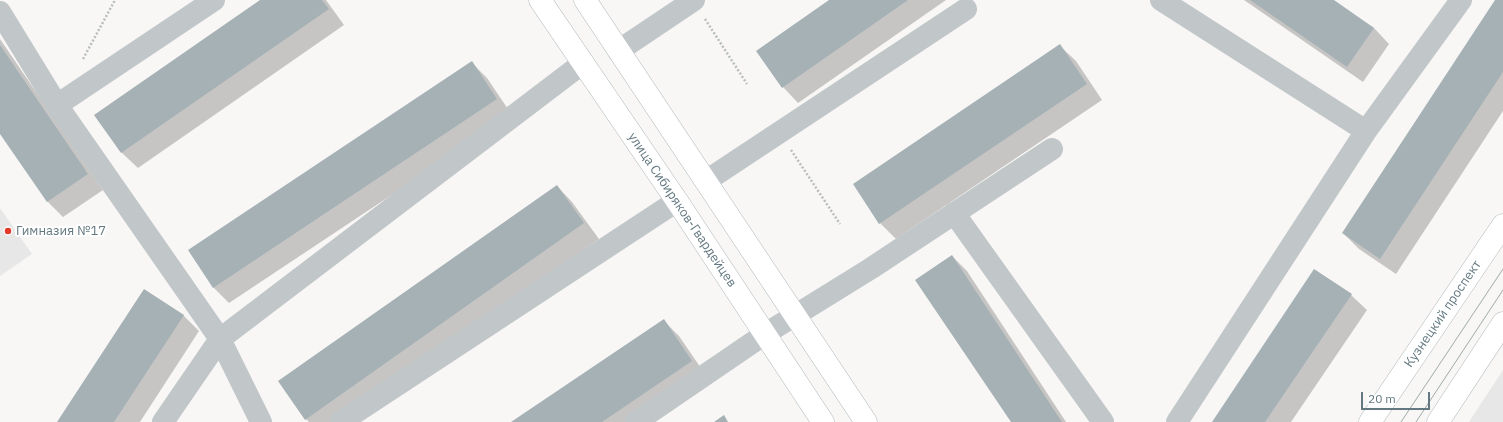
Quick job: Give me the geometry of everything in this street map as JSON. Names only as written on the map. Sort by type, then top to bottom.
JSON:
[{"type":"main road","name":"улица Сибиряков-Гвардейцев","points":[[540,0],[677,200],[823,422]]},
{"type":"main road","points":[[585,0],[866,422]]},
{"type":"main road","name":"Кузнецкий проспект","points":[[1370,422],[1503,225]]},
{"type":"main road","points":[[1438,422],[1503,323]]},
{"type":"lane","points":[[57,105],[214,0]]},
{"type":"lane","points":[[618,50],[693,0]]},
{"type":"lane","points":[[1161,0],[1366,131]]},
{"type":"lane","points":[[1177,422],[1366,131],[1461,0]]},
{"type":"lane","points":[[706,181],[966,9]]},
{"type":"lane","points":[[0,12],[57,105],[220,339],[261,422]]},
{"type":"lane","points":[[163,422],[220,339],[583,63]]},
{"type":"lane","points":[[636,422],[765,334],[1052,149]]},
{"type":"lane","points":[[341,422],[677,200]]},
{"type":"lane","points":[[954,213],[1103,422]]},
{"type":"path","points":[[83,59],[115,0]]},
{"type":"path","points":[[693,0],[747,84]]},
{"type":"path","points":[[780,133],[840,224]]},
{"type":"shaded area","name":"Гимназия №17","points":[[0,208],[32,254],[0,276]]},
{"type":"shaded area","points":[[1503,370],[1503,422],[1469,422]]},
{"type":"building","points":[[260,0],[322,0],[329,9],[121,153],[94,115]]},
{"type":"building","points":[[829,0],[908,0],[782,88],[756,51]]},
{"type":"building","points":[[1250,0],[1334,0],[1374,28],[1347,67]]},
{"type":"building","points":[[1495,0],[1503,0],[1503,72],[1380,259],[1342,233]]},
{"type":"building","points":[[1060,44],[1087,84],[879,224],[853,184]]},
{"type":"building","points":[[0,45],[88,174],[47,202],[0,134]]},
{"type":"building","points":[[472,61],[497,99],[213,288],[188,250]]},
{"type":"building","points":[[557,185],[584,223],[305,420],[278,381]]},
{"type":"building","points":[[952,255],[1062,422],[1011,422],[915,280]]},
{"type":"building","points":[[1314,269],[1352,294],[1265,422],[1212,422]]},
{"type":"building","points":[[144,289],[184,315],[114,422],[57,422]]},
{"type":"building","points":[[664,319],[692,361],[602,422],[511,422]]},
{"type":"building","points":[[724,415],[728,422],[714,422]]},
{"type":"tram line","points":[[1401,422],[1503,269]]},
{"type":"tram line","points":[[1416,422],[1503,290]]},
{"type":"place","name":"Гимназия №17","points":[[8,231]]}]
